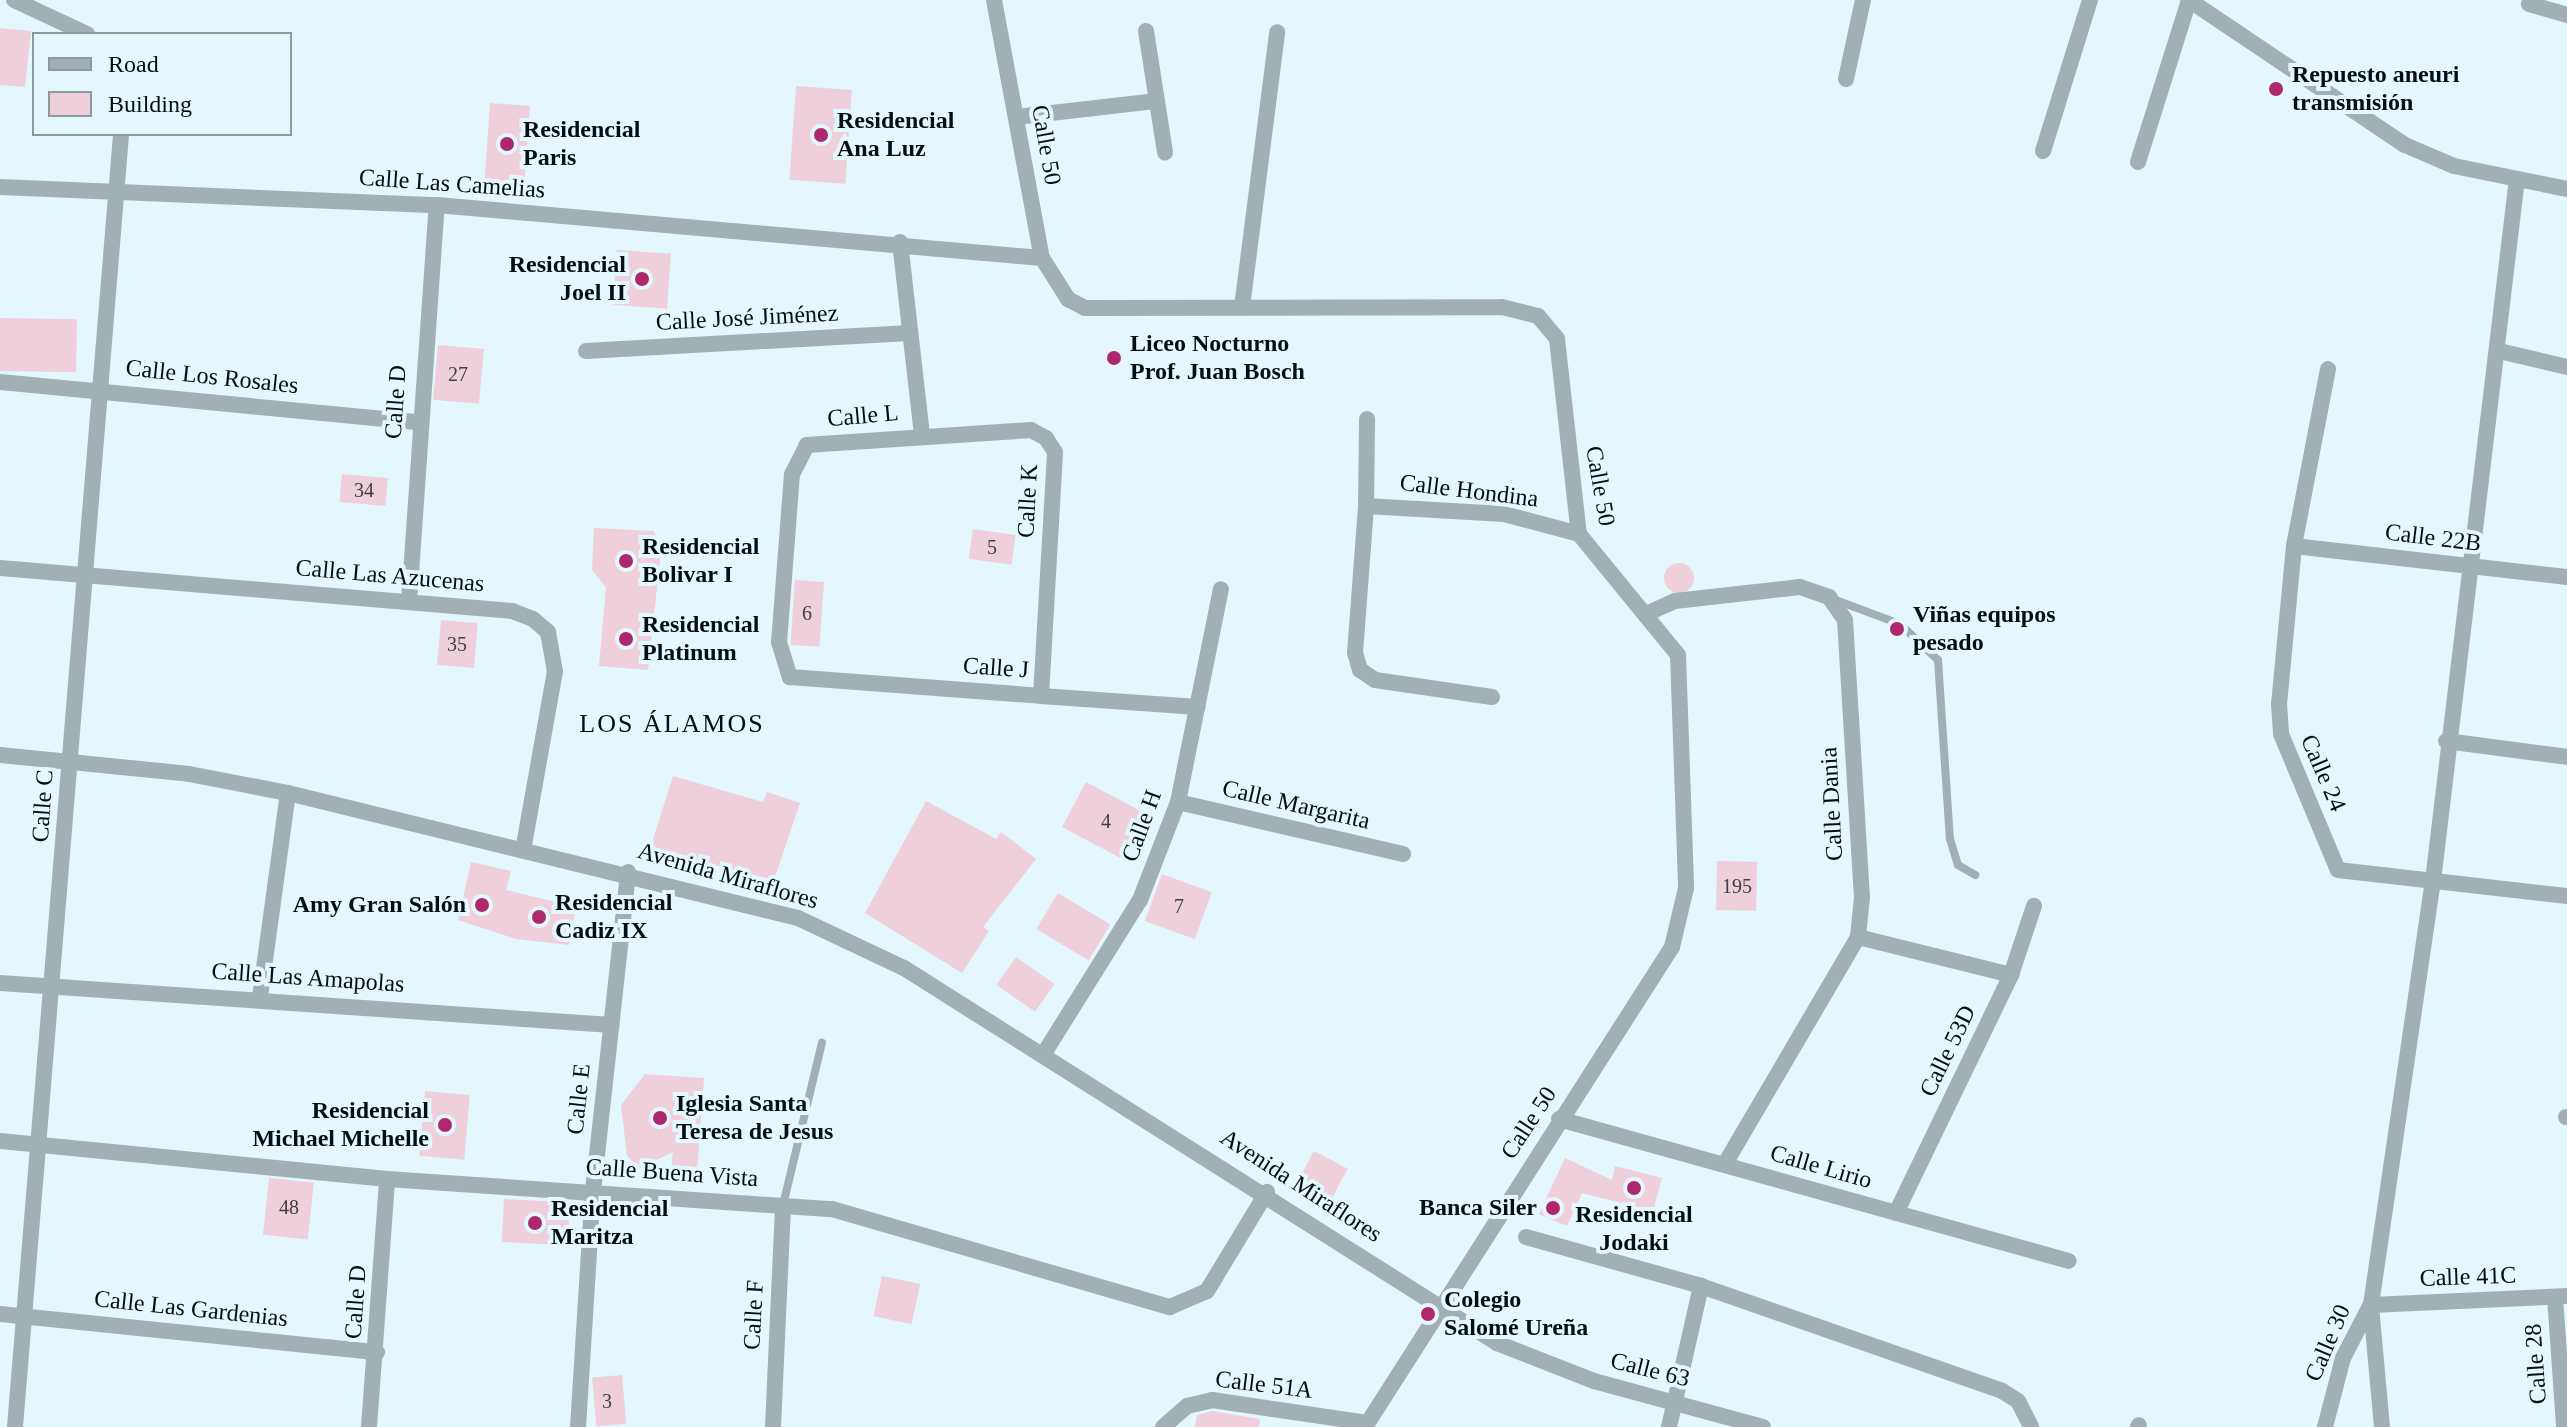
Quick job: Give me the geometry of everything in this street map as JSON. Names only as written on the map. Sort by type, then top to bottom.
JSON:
[{"type":"street","points":[[14,0],[83,32]]},
{"type":"street","name":"Calle 50","points":[[994,0],[1042,258],[1068,299],[1085,308],[1502,307],[1538,316],[1557,339],[1579,534],[1648,613],[1678,655],[1684,685],[1681,920],[1672,947],[1559,1119],[1444,1307],[1366,1425]]},
{"type":"street","points":[[1846,79],[1863,0]]},
{"type":"street","points":[[2043,151],[2090,0]]},
{"type":"street","points":[[2138,162],[2189,0],[2405,145],[2454,166],[2567,189]]},
{"type":"street","points":[[2529,4],[2567,15]]},
{"type":"street","points":[[1146,31],[1165,153]]},
{"type":"street","points":[[1242,307],[1277,32]]},
{"type":"street","points":[[1016,117],[1157,101]]},
{"type":"street","name":"Calle C","points":[[15,1427],[37,1144],[54,987],[96,389],[120,189],[121,136]]},
{"type":"street","points":[[2371,1305],[2433,881],[2446,741],[2499,351],[2517,179]]},
{"type":"street","name":"Calle Las Camelias","points":[[0,187],[120,189],[437,205],[900,242],[1042,258]]},
{"type":"street","name":"Calle D","points":[[409,602],[418,422],[437,205]]},
{"type":"street","points":[[900,242],[922,434]]},
{"type":"street","name":"Calle José Jiménez","points":[[586,351],[910,333]]},
{"type":"street","points":[[2499,351],[2567,367]]},
{"type":"street","name":"Calle 24","points":[[2328,369],[2294,546],[2281,734],[2338,870],[2567,896]]},
{"type":"street","name":"Calle Los Rosales","points":[[0,382],[418,422]]},
{"type":"street","points":[[1366,506],[1367,419]]},
{"type":"street","name":"Calle K","points":[[922,434],[1031,430],[1055,452],[1041,696]]},
{"type":"street","name":"Calle L","points":[[790,677],[779,642],[792,474],[807,445],[922,434]]},
{"type":"street","name":"Calle Hondina","points":[[1492,697],[1375,680],[1360,670],[1355,653],[1366,506],[1504,514],[1579,534]]},
{"type":"street","name":"Calle 22B","points":[[2294,546],[2567,577]]},
{"type":"street","name":"Calle Las Azucenas","points":[[0,568],[512,611],[548,632],[555,671],[523,850]]},
{"type":"street","points":[[1648,613],[1675,601],[1800,587],[1829,597]]},
{"type":"street","name":"Calle H","points":[[1043,1055],[1140,900],[1178,802],[1221,589]]},
{"type":"street","name":"Calle Dania","points":[[1725,1164],[1858,937],[1862,897],[1845,620],[1829,597]]},
{"type":"street","name":"Calle J","points":[[790,677],[1198,707]]},
{"type":"street","points":[[2446,741],[2567,757]]},
{"type":"street","name":"Avenida Miraflores","points":[[0,755],[288,793],[628,872],[798,918],[855,942],[1043,1055],[1267,1192],[1444,1307]]},
{"type":"street","points":[[260,997],[288,793]]},
{"type":"street","name":"Calle Margarita","points":[[1178,802],[1403,854]]},
{"type":"street","name":"Calle E","points":[[578,1427],[593,1191],[628,872]]},
{"type":"street","name":"Calle 53D","points":[[1896,1213],[2011,975],[2034,906]]},
{"type":"street","points":[[1858,937],[2011,975]]},
{"type":"street","name":"Calle Las Amapolas","points":[[0,983],[260,997],[612,1025]]},
{"type":"street","name":"Calle Lirio","points":[[1559,1119],[2069,1261]]},
{"type":"street","name":"Calle Buena Vista","points":[[0,1141],[387,1179],[593,1191],[857,1213],[1170,1307],[1207,1291],[1267,1192]]},
{"type":"street","name":"Calle D","points":[[369,1427],[377,1352],[387,1179]]},
{"type":"street","name":"Calle F","points":[[773,1427],[783,1205]]},
{"type":"street","points":[[1526,1237],[1701,1286],[2002,1391],[2028,1420]]},
{"type":"street","points":[[1669,1427],[1701,1286]]},
{"type":"street","name":"Calle 41C","points":[[2371,1305],[2561,1296]]},
{"type":"street","name":"Calle 28","points":[[2561,1296],[2564,1427]]},
{"type":"street","name":"Calle 30","points":[[2325,1427],[2343,1358],[2371,1305]]},
{"type":"street","name":"Calle 30","points":[[2371,1305],[2382,1427]]},
{"type":"street","name":"Calle 63","points":[[1444,1307],[1543,1365],[1763,1427]]},
{"type":"street","name":"Calle Las Gardenias","points":[[0,1314],[377,1352]]},
{"type":"street","name":"Calle 51A","points":[[1163,1427],[1187,1406],[1212,1400],[1366,1425]]},
{"type":"lane","points":[[1829,597],[1900,624],[1938,660],[1950,839],[1958,865],[1975,875]]},
{"type":"lane","points":[[783,1205],[822,1043]]},
{"type":"building","points":[[0,28],[31,31],[25,87],[0,85]]},
{"type":"building","name":"Residencial Ana Luz","points":[[796,86],[852,90],[845,184],[789,180]]},
{"type":"building","name":"Residencial Paris","points":[[490,103],[530,106],[524,184],[485,181]]},
{"type":"building","name":"Residencial Joel II","points":[[617,250],[671,254],[667,309],[613,305]]},
{"type":"building","points":[[0,318],[77,319],[76,372],[0,371]]},
{"type":"building","points":[[438,345],[484,349],[479,404],[433,400]]},
{"type":"building","points":[[342,474],[388,478],[385,506],[340,502]]},
{"type":"building","points":[[594,528],[654,531],[661,551],[648,670],[599,666],[606,587],[592,570]]},
{"type":"building","points":[[973,529],[1016,535],[1011,565],[969,559]]},
{"type":"building","points":[[1679,563],[1685,564],[1693,572],[1693,584],[1685,592],[1679,593],[1673,592],[1665,584],[1664,578],[1665,572],[1673,564]]},
{"type":"building","points":[[795,580],[824,582],[819,647],[790,645]]},
{"type":"building","points":[[441,620],[478,623],[474,668],[437,665]]},
{"type":"building","points":[[673,776],[763,802],[767,792],[800,803],[774,880],[650,849]]},
{"type":"building","points":[[1086,782],[1149,815],[1125,860],[1062,827]]},
{"type":"building","points":[[926,801],[996,839],[1001,832],[1036,859],[983,927],[989,931],[962,973],[865,913]]},
{"type":"building","points":[[1717,861],[1757,862],[1756,911],[1716,910]]},
{"type":"building","points":[[471,862],[511,871],[506,890],[576,907],[569,945],[516,939],[458,920]]},
{"type":"building","points":[[1162,874],[1212,892],[1195,939],[1145,921]]},
{"type":"building","points":[[1058,893],[1110,924],[1089,960],[1036,929]]},
{"type":"building","points":[[1016,957],[1055,984],[1035,1012],[996,985]]},
{"type":"building","name":"Iglesia Santa Teresa de Jesus","points":[[645,1074],[704,1078],[697,1171],[671,1169],[673,1152],[640,1168],[627,1156],[621,1105]]},
{"type":"building","name":"Residencial Michael Michelle","points":[[425,1091],[470,1095],[464,1160],[419,1156]]},
{"type":"building","points":[[1314,1151],[1348,1169],[1333,1197],[1299,1179]]},
{"type":"building","points":[[1565,1158],[1612,1180],[1615,1166],[1662,1178],[1653,1211],[1582,1193],[1567,1226],[1539,1214]]},
{"type":"building","points":[[269,1178],[314,1183],[308,1239],[263,1235]]},
{"type":"building","name":"Residencial Maritza","points":[[504,1199],[570,1202],[568,1245],[502,1242]]},
{"type":"building","points":[[882,1276],[920,1284],[912,1324],[873,1316]]},
{"type":"building","points":[[622,1375],[626,1424],[596,1426],[592,1378]]},
{"type":"building","points":[[1212,1411],[1260,1419],[1259,1427],[1195,1427],[1197,1415]]},
{"type":"place","name":"Repuesto aneuri transmisión","points":[[2276,89]]},
{"type":"place","name":"Residencial Ana Luz","points":[[821,135]]},
{"type":"place","name":"Residencial Paris","points":[[507,144]]},
{"type":"place","name":"Residencial Joel II","points":[[642,279]]},
{"type":"place","name":"Liceo Nocturno Prof. Juan Bosch","points":[[1114,358]]},
{"type":"place","name":"Residencial Bolivar I","points":[[626,561]]},
{"type":"place","name":"Viñas equipos pesado","points":[[1897,629]]},
{"type":"place","name":"Residencial Platinum","points":[[626,639]]},
{"type":"place","name":"Amy Gran Salón","points":[[482,905]]},
{"type":"place","name":"Residencial Cadiz IX","points":[[539,917]]},
{"type":"place","name":"Iglesia Santa Teresa de Jesus","points":[[660,1118]]},
{"type":"place","name":"Residencial Michael Michelle","points":[[445,1125]]},
{"type":"place","name":"Residencial Jodaki","points":[[1634,1188]]},
{"type":"place","name":"Banca Siler","points":[[1553,1208]]},
{"type":"place","name":"Residencial Maritza","points":[[535,1223]]},
{"type":"place","name":"Colegio Salomé Ureña","points":[[1428,1314]]},
{"type":"district","name":"LOS ÁLAMOS","points":[[672,724]]}]
